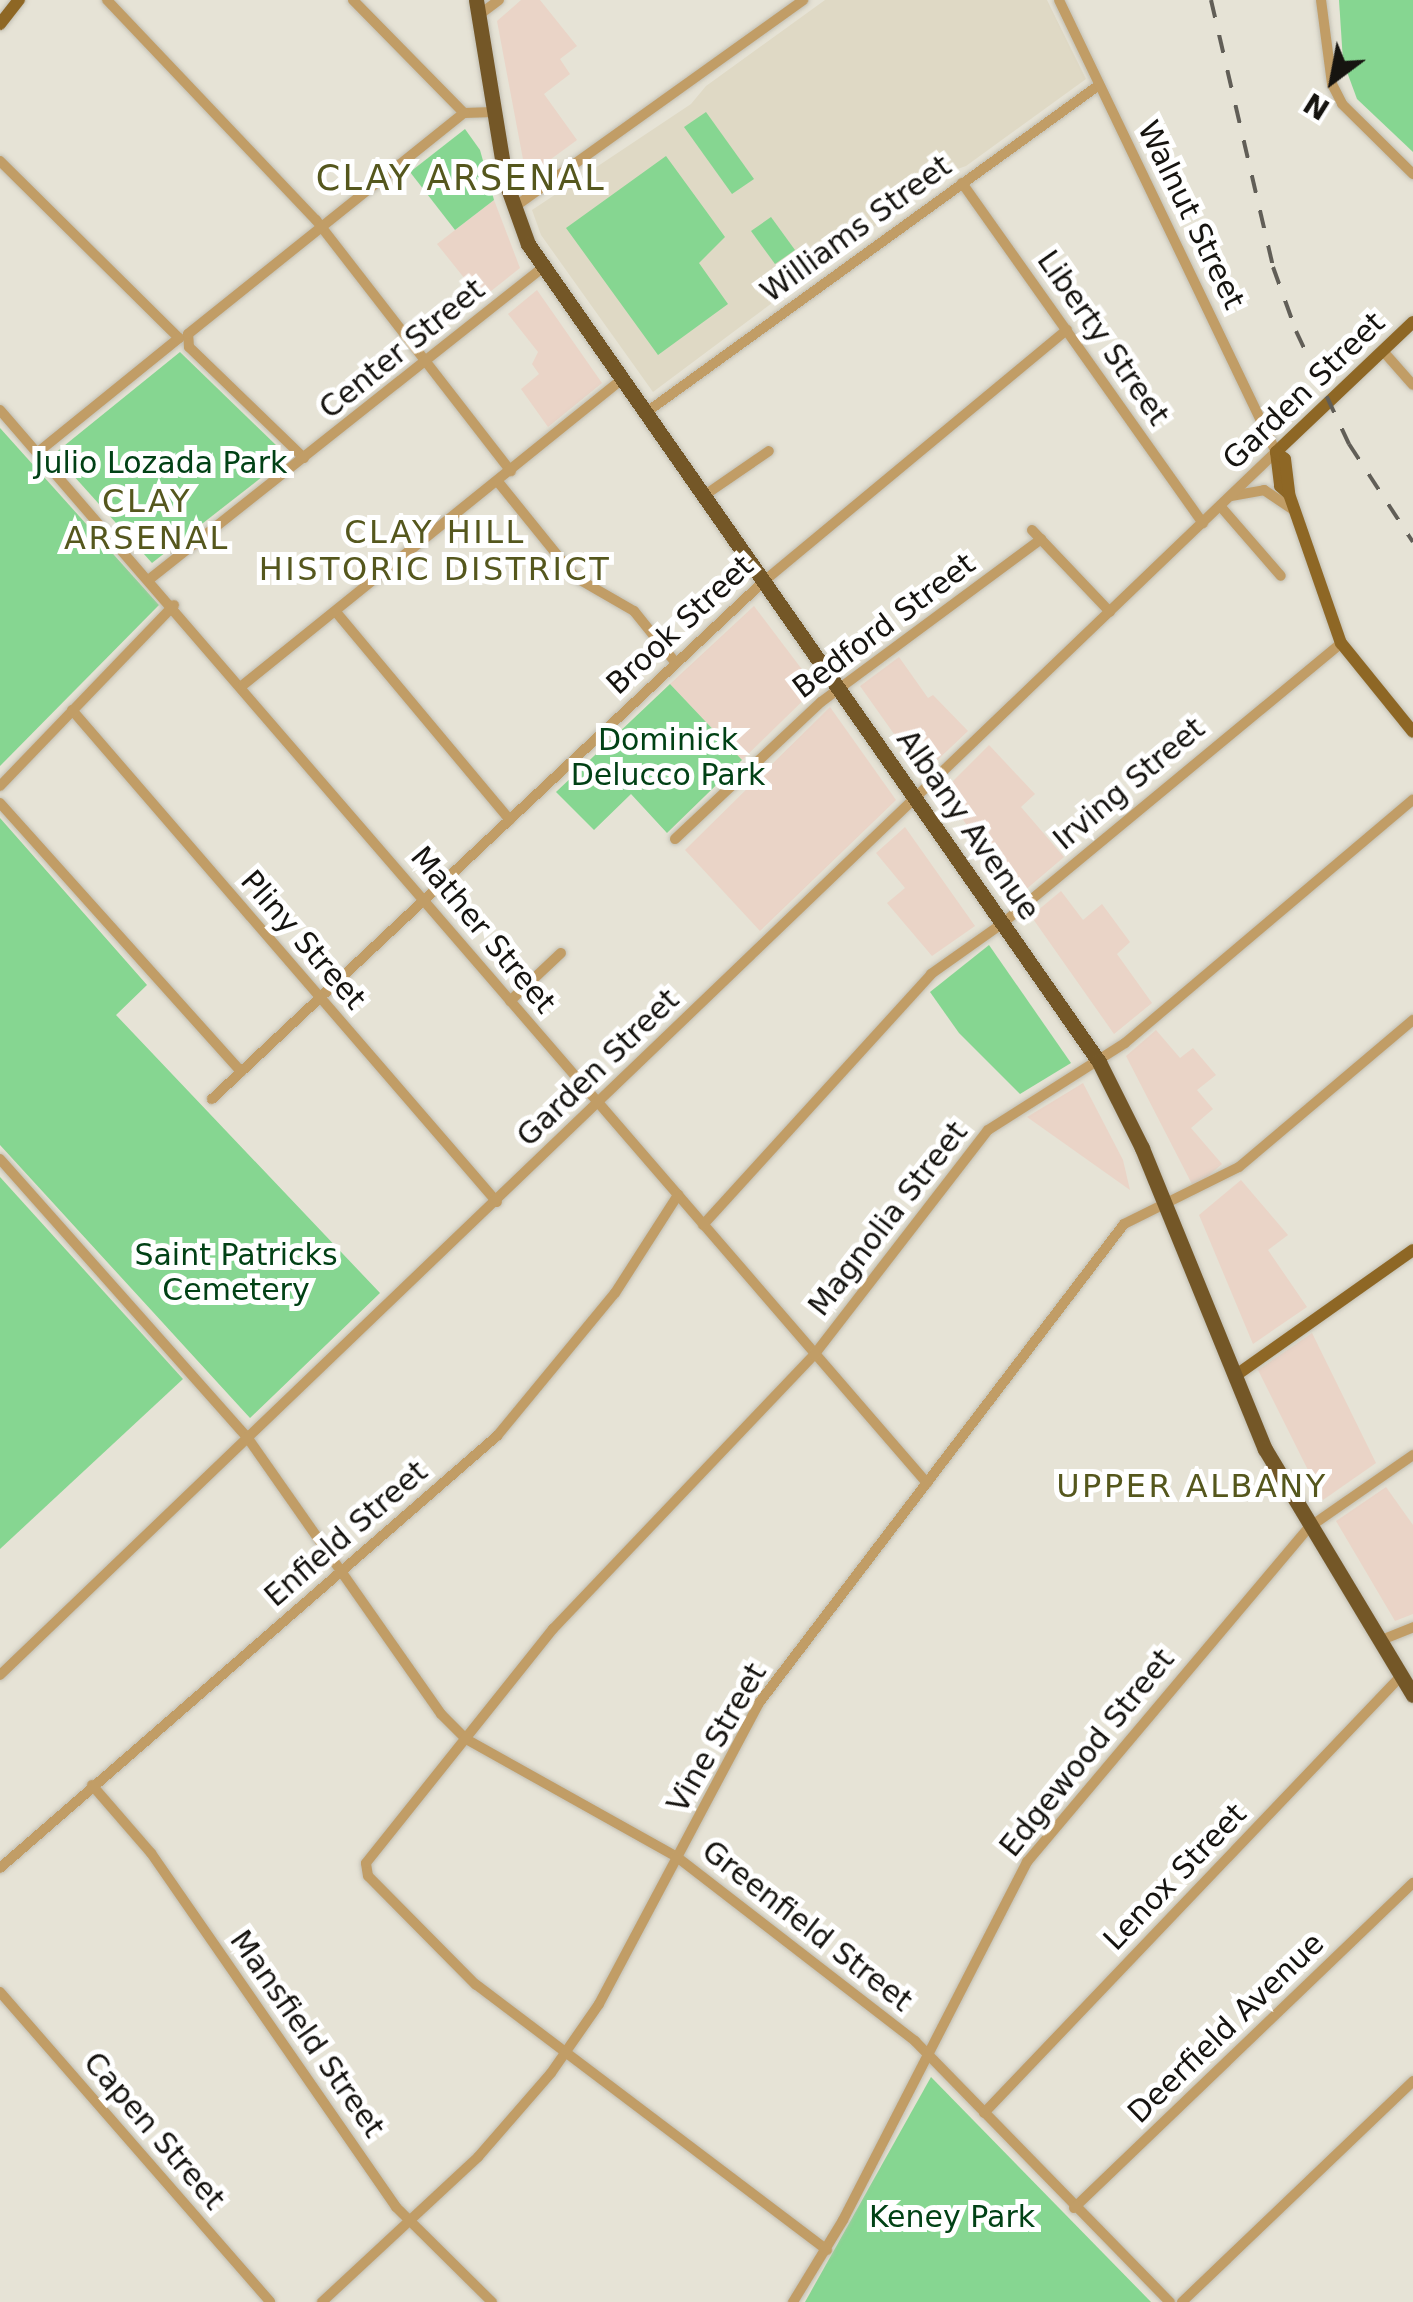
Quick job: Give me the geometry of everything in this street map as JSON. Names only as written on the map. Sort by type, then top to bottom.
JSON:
[{"type":"highway","name":"Albany Avenue","points":[[478,8],[513,208],[542,268],[1099,1062],[1163,1202],[1265,1450],[1308,1528],[1413,1696]]},
{"type":"main road","points":[[0,24],[18,0]]},
{"type":"main road","name":"Garden Street","points":[[1276,452],[1413,322]]},
{"type":"main road","points":[[1276,452],[1286,464],[1289,494],[1341,643],[1413,732]]},
{"type":"main road","points":[[1235,1376],[1413,1250]]},
{"type":"street","points":[[107,0],[320,227],[511,471]]},
{"type":"street","points":[[353,0],[464,113]]},
{"type":"street","points":[[478,8],[499,0]]},
{"type":"street","points":[[513,208],[803,0]]},
{"type":"street","name":"Walnut Street","points":[[1059,0],[1276,452]]},
{"type":"street","points":[[1321,0],[1332,84],[1342,104],[1413,174]]},
{"type":"street","name":"Williams Street","points":[[644,415],[1099,85]]},
{"type":"street","points":[[38,452],[464,113],[494,112]]},
{"type":"street","points":[[0,160],[304,458]]},
{"type":"street","name":"Liberty Street","points":[[962,183],[1203,523]]},
{"type":"street","name":"Center Street","points":[[151,578],[542,268]]},
{"type":"street","name":"Brook Street","points":[[212,1099],[762,582],[1068,330]]},
{"type":"street","points":[[1383,351],[1413,385]]},
{"type":"street","points":[[243,685],[499,483],[620,381]]},
{"type":"street","name":"Mather Street","points":[[0,410],[174,604],[510,1001],[927,1483]]},
{"type":"street","points":[[702,496],[769,451]]},
{"type":"street","name":"Garden Street","points":[[0,1674],[1276,452]]},
{"type":"street","points":[[499,483],[575,577],[634,611],[675,662]]},
{"type":"street","name":"Garden Street","points":[[1230,496],[1264,490],[1296,513]]},
{"type":"street","points":[[1220,506],[1281,576]]},
{"type":"street","name":"Bedford Street","points":[[675,839],[838,689],[1036,535],[1110,612]]},
{"type":"street","points":[[0,786],[174,604]]},
{"type":"street","points":[[336,612],[510,820]]},
{"type":"street","name":"Irving Street","points":[[703,1224],[931,974],[1004,923],[1341,643]]},
{"type":"street","name":"Pliny Street","points":[[72,710],[497,1202]]},
{"type":"street","name":"Magnolia Street","points":[[568,2050],[476,1985],[364,1870],[560,1621],[814,1354],[988,1130],[1099,1062],[1413,800]]},
{"type":"street","points":[[0,803],[241,1072]]},
{"type":"street","points":[[510,1001],[561,953]]},
{"type":"street","name":"Vine Street","points":[[322,2302],[497,2137],[568,2050],[678,1858],[760,1704],[1124,1224],[1238,1167],[1413,1020]]},
{"type":"street","name":"Greenfield Street","points":[[0,1159],[247,1437],[441,1714],[466,1739],[678,1858],[927,2053],[1074,2208],[1170,2302]]},
{"type":"street","name":"Enfield Street","points":[[0,1868],[343,1570],[548,1382],[678,1196]]},
{"type":"street","name":"Edgewood Street","points":[[793,2302],[828,2250],[1028,1862],[1308,1528],[1413,1455]]},
{"type":"street","points":[[1378,1641],[1413,1627]]},
{"type":"street","name":"Lenox Street","points":[[984,2113],[1402,1676]]},
{"type":"street","name":"Mansfield Street","points":[[92,1785],[151,1853],[408,2222],[492,2302]]},
{"type":"street","name":"Deerfield Avenue","points":[[1074,2208],[1413,1884]]},
{"type":"street","name":"Capen Street","points":[[0,1992],[270,2302]]},
{"type":"street","points":[[568,2050],[828,2250]]},
{"type":"street","points":[[1182,2302],[1413,2081]]},
{"type":"shaded area","points":[[521,0],[540,0],[577,46],[560,59],[570,74],[544,94],[577,140],[532,173],[525,170],[497,21]]},
{"type":"shaded area","points":[[825,0],[1047,0],[1086,79],[966,166],[946,173],[653,392],[541,235],[532,210],[691,104],[706,86]]},
{"type":"shaded area","points":[[494,200],[520,268],[481,299],[437,244]]},
{"type":"shaded area","points":[[537,290],[602,383],[548,427],[521,389],[539,374],[532,364],[538,352],[508,314]]},
{"type":"shaded area","points":[[754,606],[816,688],[742,760],[670,684]]},
{"type":"shaded area","points":[[899,657],[928,698],[933,695],[968,731],[931,766],[916,765],[860,686]]},
{"type":"shaded area","points":[[830,707],[896,800],[760,931],[685,850]]},
{"type":"shaded area","points":[[989,745],[1035,794],[1021,807],[1064,857],[1017,897],[943,791]]},
{"type":"shaded area","points":[[905,827],[975,926],[932,956],[887,903],[905,888],[876,853]]},
{"type":"shaded area","points":[[1061,891],[1083,920],[1102,904],[1130,942],[1117,954],[1152,1003],[1114,1034],[1031,916]]},
{"type":"shaded area","points":[[1156,1030],[1180,1058],[1193,1048],[1216,1075],[1197,1090],[1213,1109],[1191,1128],[1222,1164],[1194,1188],[1126,1056]]},
{"type":"shaded area","points":[[1083,1083],[1123,1160],[1130,1190],[1027,1117]]},
{"type":"shaded area","points":[[1241,1180],[1288,1235],[1268,1250],[1307,1307],[1253,1344],[1199,1215]]},
{"type":"shaded area","points":[[1312,1333],[1376,1463],[1323,1500],[1258,1370]]},
{"type":"shaded area","points":[[1386,1487],[1413,1525],[1413,1614],[1395,1621],[1336,1521]]},
{"type":"green space","points":[[1339,0],[1413,0],[1413,152],[1357,99],[1343,61]]},
{"type":"green space","points":[[706,112],[754,179],[732,194],[684,127]]},
{"type":"green space","points":[[465,129],[480,150],[494,200],[455,230],[410,172]]},
{"type":"green space","points":[[666,156],[725,237],[699,263],[728,304],[658,355],[566,228]]},
{"type":"green space","points":[[771,217],[795,250],[775,264],[751,231]]},
{"type":"green space","name":"Julio Lozada Park","points":[[180,352],[279,448],[276,466],[152,563],[54,454]]},
{"type":"green space","points":[[0,428],[159,605],[0,766]]},
{"type":"green space","name":"Dominick Delucco Park","points":[[670,684],[742,760],[667,833],[631,794],[594,830],[556,792]]},
{"type":"green space","name":"Saint Patricks Cemetery","points":[[0,818],[147,985],[116,1015],[380,1293],[250,1418],[0,1145]]},
{"type":"green space","points":[[989,945],[1071,1063],[1020,1094],[959,1033],[930,992]]},
{"type":"green space","points":[[0,1177],[183,1379],[0,1549]]},
{"type":"green space","name":"Keney Park","points":[[931,2077],[1151,2302],[805,2302]]},
{"type":"railway","points":[[1211,0],[1273,267],[1296,331],[1349,444],[1413,542]]},
{"type":"district","name":"CLAY ARSENAL","points":[[461,178]]},
{"type":"district","name":"CLAY ARSENAL","points":[[147,520]]},
{"type":"district","name":"CLAY HILL HISTORIC DISTRICT","points":[[435,552]]},
{"type":"district","name":"UPPER ALBANY","points":[[1192,1486]]}]
